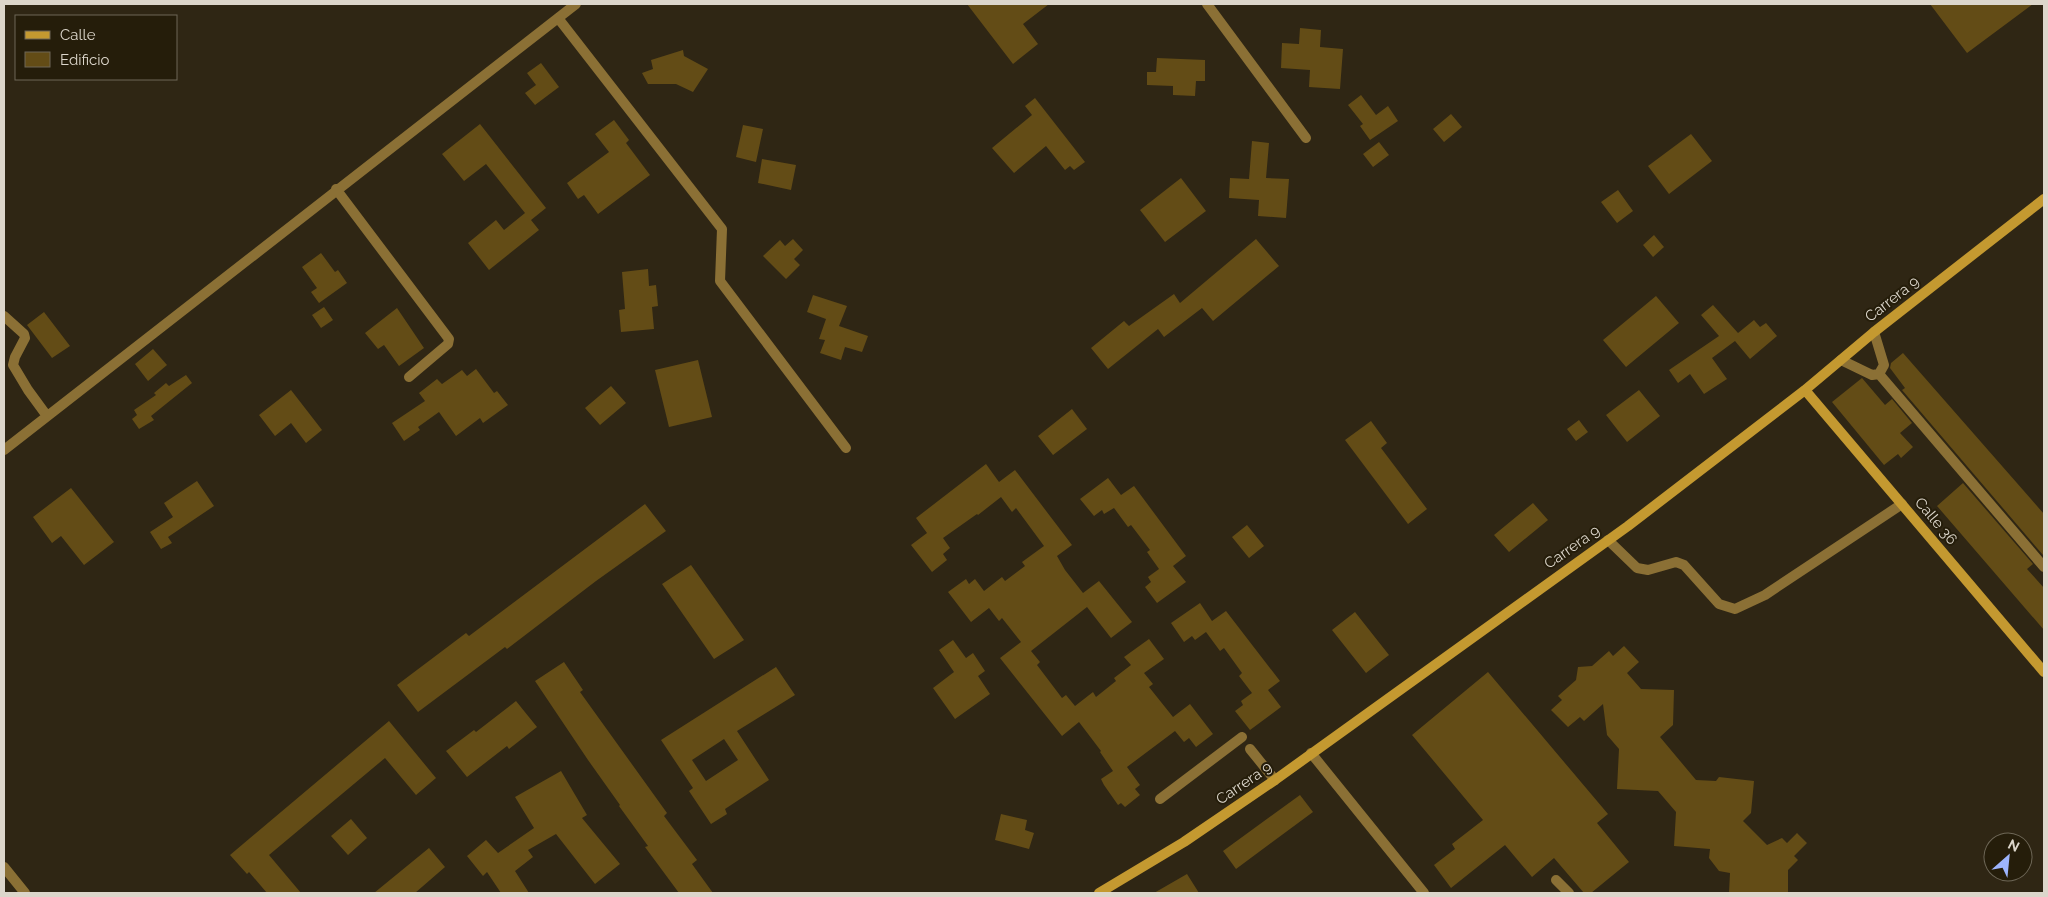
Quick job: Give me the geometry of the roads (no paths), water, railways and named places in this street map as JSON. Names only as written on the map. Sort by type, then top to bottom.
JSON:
[{"type":"main road","name":"Carrera 9","points":[[1099,893],[1184,842],[1275,780],[1608,540],[1805,390],[1874,332],[2044,199]]},
{"type":"main road","name":"Calle 36","points":[[1805,390],[2044,672]]},
{"type":"street","points":[[4,450],[336,189],[576,4]]},
{"type":"street","points":[[1207,4],[1306,138]]},
{"type":"street","points":[[558,18],[722,229],[720,281],[846,448]]},
{"type":"street","points":[[336,189],[449,339],[448,344],[409,377]]},
{"type":"street","points":[[4,316],[24,334],[25,341],[15,357],[13,365],[47,416]]},
{"type":"street","points":[[1874,332],[1884,365],[1879,374]]},
{"type":"street","points":[[1841,360],[1872,375],[1879,374]]},
{"type":"street","points":[[1879,374],[2044,566]]},
{"type":"street","points":[[1608,540],[1637,568],[1648,570],[1676,562],[1684,565],[1720,604],[1735,609],[1765,595],[1902,504]]},
{"type":"street","points":[[1160,799],[1242,737]]},
{"type":"street","points":[[1250,749],[1275,780]]},
{"type":"street","points":[[1311,753],[1424,893]]},
{"type":"street","points":[[4,867],[25,893]]},
{"type":"street","points":[[1556,880],[1569,893]]}]
